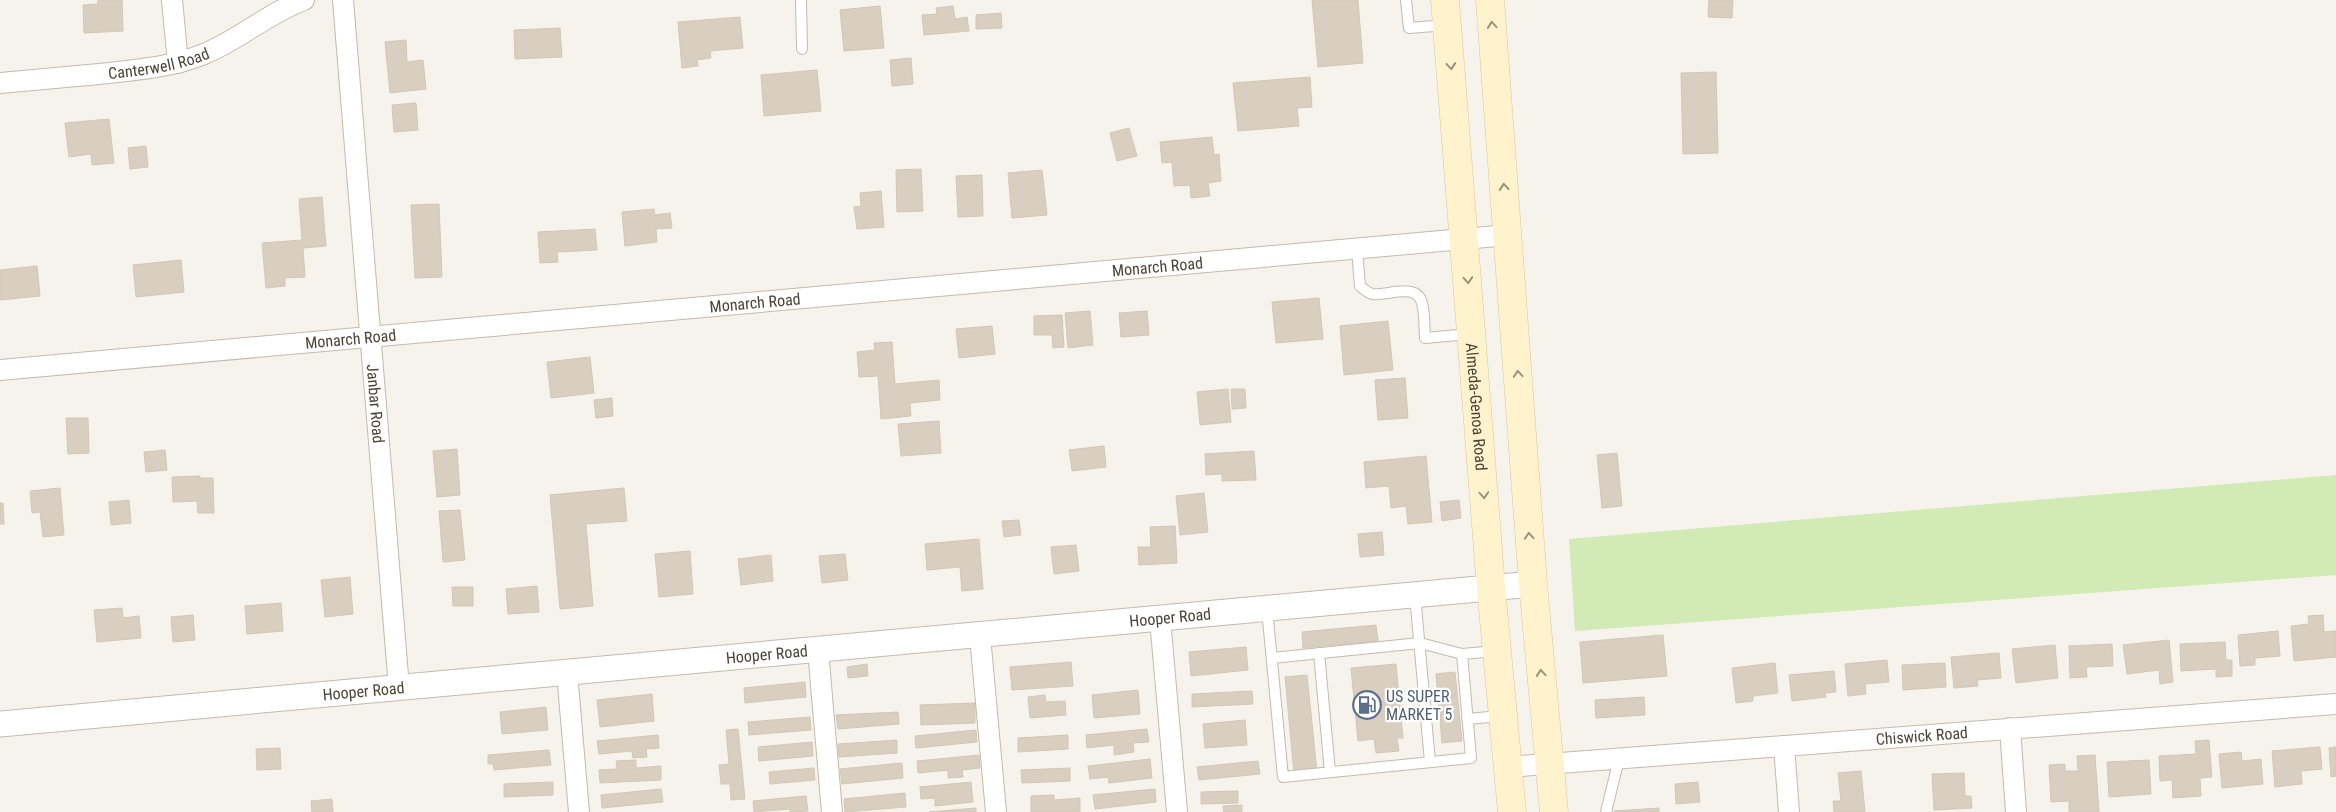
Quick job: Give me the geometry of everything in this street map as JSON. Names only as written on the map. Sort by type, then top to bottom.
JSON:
[{"type":"main road","points":[[1490,0],[1533,584],[1554,812]]},
{"type":"main road","name":"Almeda-Genoa Road","points":[[1447,13],[1466,240],[1491,588],[1512,812]]},
{"type":"street","points":[[172,0],[178,63]]},
{"type":"street","name":"Canterwell Road","points":[[0,83],[145,69],[178,63],[228,43],[291,5],[304,0]]},
{"type":"street","name":"Janbar Road","points":[[343,0],[399,688]]},
{"type":"street","name":"Monarch Road","points":[[0,370],[1508,235]]},
{"type":"street","name":"Hooper Road","points":[[0,724],[1533,584]]},
{"type":"street","points":[[1160,619],[1177,812]]},
{"type":"street","points":[[980,636],[996,812]]},
{"type":"street","points":[[818,650],[832,812]]},
{"type":"street","points":[[568,673],[579,812]]},
{"type":"street","name":"Chiswick Road","points":[[1508,767],[2336,704]]},
{"type":"street","points":[[2010,728],[2016,812]]},
{"type":"street","points":[[1784,746],[1789,812]]},
{"type":"lane","points":[[801,0],[802,49]]},
{"type":"lane","points":[[1406,0],[1409,28],[1447,13]]},
{"type":"lane","points":[[1358,249],[1360,286],[1366,292],[1373,294],[1409,291],[1417,294],[1422,301],[1425,338],[1472,334]]},
{"type":"lane","points":[[1415,595],[1430,762]]},
{"type":"lane","points":[[1267,609],[1283,777],[1471,758],[1462,654]]},
{"type":"lane","points":[[1272,658],[1420,643],[1462,654],[1498,651]]},
{"type":"lane","points":[[1319,653],[1330,772]]},
{"type":"lane","points":[[1467,719],[1504,716]]},
{"type":"lane","points":[[1606,812],[1619,759]]},
{"type":"green space","points":[[2336,475],[2336,575],[1575,631],[1569,539]]},
{"type":"building","points":[[98,0],[122,0],[123,31],[84,33],[83,5],[98,4]]},
{"type":"building","points":[[1312,0],[1358,0],[1363,63],[1318,67]]},
{"type":"building","points":[[1709,0],[1733,0],[1732,18],[1708,17]]},
{"type":"building","points":[[880,6],[884,48],[844,51],[840,10]]},
{"type":"building","points":[[953,6],[955,19],[967,17],[969,31],[924,35],[922,15],[937,14],[936,8]]},
{"type":"building","points":[[1001,13],[1002,28],[976,29],[976,15]]},
{"type":"building","points":[[740,17],[743,48],[710,51],[711,58],[697,60],[698,66],[682,68],[678,22]]},
{"type":"building","points":[[560,28],[562,57],[515,59],[514,30]]},
{"type":"building","points":[[406,40],[407,62],[423,60],[426,89],[390,93],[385,42]]},
{"type":"building","points":[[911,58],[913,84],[892,86],[890,60]]},
{"type":"building","points":[[817,70],[821,111],[764,116],[761,75]]},
{"type":"building","points":[[1716,72],[1718,153],[1683,154],[1681,73]]},
{"type":"building","points":[[1310,77],[1312,107],[1297,108],[1299,126],[1238,131],[1233,83]]},
{"type":"building","points":[[416,103],[418,130],[394,132],[392,105]]},
{"type":"building","points":[[109,119],[114,163],[92,165],[91,154],[69,157],[65,123]]},
{"type":"building","points":[[1129,128],[1137,156],[1117,161],[1110,133]]},
{"type":"building","points":[[1212,137],[1214,155],[1219,154],[1221,181],[1208,183],[1210,196],[1191,198],[1190,185],[1174,186],[1172,162],[1162,163],[1160,142]]},
{"type":"building","points":[[146,146],[148,167],[130,169],[128,148]]},
{"type":"building","points":[[921,169],[923,211],[897,212],[896,170]]},
{"type":"building","points":[[1042,170],[1047,215],[1012,218],[1008,173]]},
{"type":"building","points":[[982,175],[983,216],[958,217],[956,176]]},
{"type":"building","points":[[881,191],[884,227],[857,229],[854,207],[861,206],[860,193]]},
{"type":"building","points":[[322,197],[326,246],[303,248],[305,277],[285,278],[285,286],[266,288],[262,243],[302,240],[299,199]]},
{"type":"building","points":[[439,204],[442,277],[415,278],[411,205]]},
{"type":"building","points":[[654,209],[655,215],[670,213],[672,228],[656,229],[657,242],[625,246],[622,212]]},
{"type":"building","points":[[595,229],[597,250],[557,252],[558,262],[540,263],[538,232]]},
{"type":"building","points":[[181,260],[184,292],[136,297],[133,265]]},
{"type":"building","points":[[37,266],[40,296],[0,300],[0,270]]},
{"type":"building","points":[[1319,298],[1323,339],[1276,343],[1272,302]]},
{"type":"building","points":[[1090,311],[1093,345],[1068,348],[1065,313]]},
{"type":"building","points":[[1147,311],[1149,335],[1121,337],[1119,313]]},
{"type":"building","points":[[1062,315],[1064,347],[1053,348],[1052,335],[1034,335],[1034,316]]},
{"type":"building","points":[[1388,321],[1393,370],[1344,375],[1340,326]]},
{"type":"building","points":[[992,326],[995,354],[959,358],[956,329]]},
{"type":"building","points":[[892,342],[895,384],[939,380],[940,400],[910,403],[911,416],[881,419],[878,376],[859,377],[857,352],[875,350],[874,343]]},
{"type":"building","points":[[590,357],[594,393],[551,398],[547,362]]},
{"type":"building","points":[[1405,378],[1408,418],[1378,420],[1375,380]]},
{"type":"building","points":[[1228,389],[1231,422],[1200,425],[1197,392]]},
{"type":"building","points":[[1231,389],[1245,389],[1246,408],[1232,409]]},
{"type":"building","points":[[612,398],[613,416],[596,418],[594,400]]},
{"type":"building","points":[[66,418],[88,418],[89,453],[68,454]]},
{"type":"building","points":[[939,421],[941,453],[901,456],[898,424]]},
{"type":"building","points":[[1104,446],[1106,467],[1072,471],[1069,450]]},
{"type":"building","points":[[457,449],[460,495],[437,497],[433,451]]},
{"type":"building","points":[[165,450],[167,470],[146,472],[144,452]]},
{"type":"building","points":[[1254,451],[1256,480],[1222,481],[1222,474],[1206,475],[1205,454]]},
{"type":"building","points":[[1617,453],[1622,506],[1602,508],[1597,455]]},
{"type":"building","points":[[1426,456],[1432,522],[1408,524],[1406,506],[1391,508],[1389,486],[1366,488],[1364,462]]},
{"type":"building","points":[[200,476],[200,478],[213,478],[214,513],[198,513],[197,501],[173,502],[172,477]]},
{"type":"building","points":[[60,488],[64,535],[43,537],[40,512],[32,513],[30,491]]},
{"type":"building","points":[[624,488],[627,521],[586,524],[593,606],[560,609],[550,495]]},
{"type":"building","points":[[1204,493],[1208,532],[1180,535],[1176,496]]},
{"type":"building","points":[[129,500],[131,523],[111,525],[109,502]]},
{"type":"building","points":[[1459,500],[1461,518],[1442,521],[1440,502]]},
{"type":"building","points":[[0,503],[3,503],[4,524],[0,524]]},
{"type":"building","points":[[460,510],[465,560],[443,562],[439,511]]},
{"type":"building","points":[[1019,520],[1021,535],[1004,537],[1002,521]]},
{"type":"building","points":[[1175,526],[1177,563],[1139,565],[1138,547],[1151,547],[1150,527]]},
{"type":"building","points":[[1382,532],[1384,555],[1360,557],[1358,534]]},
{"type":"building","points":[[979,539],[983,589],[962,591],[960,567],[927,570],[925,544]]},
{"type":"building","points":[[1076,545],[1079,571],[1054,574],[1051,547]]},
{"type":"building","points":[[690,551],[693,594],[659,597],[655,554]]},
{"type":"building","points":[[845,554],[848,580],[822,583],[819,556]]},
{"type":"building","points":[[771,555],[773,581],[741,585],[738,559]]},
{"type":"building","points":[[350,577],[353,614],[325,617],[321,580]]},
{"type":"building","points":[[537,586],[539,612],[508,614],[506,589]]},
{"type":"building","points":[[452,587],[473,587],[473,606],[453,606]]},
{"type":"building","points":[[281,603],[283,631],[247,634],[245,606]]},
{"type":"building","points":[[122,608],[123,618],[139,616],[141,638],[97,642],[94,610]]},
{"type":"building","points":[[193,615],[195,640],[173,642],[171,617]]},
{"type":"building","points":[[2323,615],[2324,632],[2336,631],[2336,657],[2294,661],[2291,626],[2309,624],[2308,616]]},
{"type":"building","points":[[1376,625],[1378,641],[1303,648],[1302,632]]},
{"type":"building","points":[[2278,631],[2280,656],[2255,658],[2255,665],[2240,666],[2238,635]]},
{"type":"building","points":[[1663,635],[1667,676],[1583,683],[1580,642]]},
{"type":"building","points":[[2169,640],[2173,682],[2160,684],[2159,670],[2127,674],[2123,645]]},
{"type":"building","points":[[2225,642],[2226,660],[2232,660],[2232,676],[2216,677],[2216,669],[2181,671],[2180,644]]},
{"type":"building","points":[[2112,644],[2113,666],[2086,667],[2087,677],[2070,678],[2069,646]]},
{"type":"building","points":[[2055,645],[2058,678],[2016,683],[2012,649]]},
{"type":"building","points":[[1246,647],[1248,670],[1191,676],[1189,652]]},
{"type":"building","points":[[1999,653],[2001,678],[1977,680],[1978,686],[1954,688],[1951,657]]},
{"type":"building","points":[[1887,660],[1889,682],[1865,684],[1866,694],[1848,696],[1845,664]]},
{"type":"building","points":[[1071,662],[1073,686],[1012,690],[1010,667]]},
{"type":"building","points":[[1775,663],[1778,693],[1753,696],[1753,701],[1736,703],[1732,668]]},
{"type":"building","points":[[1945,663],[1946,687],[1903,690],[1902,665]]},
{"type":"building","points":[[867,664],[868,676],[848,678],[847,667]]},
{"type":"building","points":[[1396,664],[1403,738],[1397,738],[1399,751],[1376,753],[1374,739],[1358,741],[1351,668]]},
{"type":"building","points":[[1834,671],[1836,692],[1825,693],[1826,697],[1792,701],[1789,675]]},
{"type":"building","points":[[1455,672],[1462,741],[1442,743],[1436,674]]},
{"type":"building","points":[[1307,675],[1317,772],[1294,774],[1285,677]]},
{"type":"building","points":[[805,682],[806,697],[745,703],[744,688]]},
{"type":"building","points":[[1138,690],[1140,714],[1094,718],[1092,695]]},
{"type":"building","points":[[1252,691],[1253,704],[1192,707],[1192,694]]},
{"type":"building","points":[[652,694],[654,721],[600,727],[597,700]]},
{"type":"building","points":[[1045,695],[1046,702],[1065,701],[1066,715],[1030,718],[1028,697]]},
{"type":"building","points":[[1644,697],[1645,715],[1596,718],[1595,700]]},
{"type":"building","points":[[975,703],[975,723],[921,725],[920,705]]},
{"type":"building","points":[[546,707],[548,730],[502,734],[500,712]]},
{"type":"building","points":[[898,712],[899,724],[838,729],[836,715]]},
{"type":"building","points":[[810,717],[811,730],[749,735],[748,722]]},
{"type":"building","points":[[1245,720],[1247,745],[1205,748],[1203,724]]},
{"type":"building","points":[[738,729],[745,799],[731,800],[730,784],[721,784],[719,765],[729,764],[726,730]]},
{"type":"building","points":[[1147,729],[1149,742],[1133,743],[1134,752],[1114,755],[1114,745],[1087,748],[1086,735]]},
{"type":"building","points":[[976,730],[977,742],[916,748],[915,736]]},
{"type":"building","points":[[658,735],[659,748],[646,749],[647,757],[633,758],[632,751],[599,754],[597,741]]},
{"type":"building","points":[[1068,735],[1068,749],[1018,752],[1018,738]]},
{"type":"building","points":[[897,740],[897,753],[839,757],[838,744]]},
{"type":"building","points":[[2209,740],[2212,777],[2200,778],[2201,796],[2173,798],[2172,780],[2160,781],[2159,756],[2196,754],[2195,741]]},
{"type":"building","points":[[812,742],[813,756],[759,761],[758,747]]},
{"type":"building","points":[[2320,747],[2322,769],[2301,771],[2302,784],[2275,787],[2272,751]]},
{"type":"building","points":[[2336,747],[2336,776],[2331,777],[2329,748]]},
{"type":"building","points":[[280,748],[281,769],[257,770],[256,749]]},
{"type":"building","points":[[549,750],[551,765],[494,770],[493,764],[488,764],[488,755]]},
{"type":"building","points":[[2241,752],[2242,761],[2261,759],[2263,784],[2222,788],[2219,754]]},
{"type":"building","points":[[979,755],[980,768],[962,770],[963,777],[948,778],[948,770],[918,773],[917,761]]},
{"type":"building","points":[[2095,755],[2099,812],[2069,812],[2069,801],[2051,802],[2049,765],[2065,764],[2065,771],[2078,771],[2077,756]]},
{"type":"building","points":[[1150,759],[1152,778],[1109,783],[1108,777],[1090,779],[1088,766]]},
{"type":"building","points":[[636,760],[636,768],[661,766],[661,780],[600,783],[599,770],[617,769],[616,761]]},
{"type":"building","points":[[2149,760],[2151,794],[2109,797],[2107,762]]},
{"type":"building","points":[[1258,761],[1260,774],[1199,780],[1197,767]]},
{"type":"building","points":[[902,763],[903,778],[842,784],[840,769]]},
{"type":"building","points":[[814,768],[815,780],[770,784],[769,772]]},
{"type":"building","points":[[1070,768],[1070,781],[1022,783],[1021,770]]},
{"type":"building","points":[[1861,771],[1865,812],[1834,812],[1833,801],[1841,801],[1838,773]]},
{"type":"building","points":[[1964,773],[1965,796],[1971,796],[1972,808],[1934,810],[1932,774]]},
{"type":"building","points":[[553,782],[553,795],[504,797],[504,784]]},
{"type":"building","points":[[971,782],[973,802],[935,806],[935,798],[921,799],[920,787]]},
{"type":"building","points":[[1698,782],[1700,802],[1676,804],[1675,784]]},
{"type":"building","points":[[661,789],[663,802],[602,808],[601,795]]},
{"type":"building","points":[[1155,789],[1156,802],[1095,809],[1093,795]]},
{"type":"building","points":[[1238,791],[1238,803],[1201,804],[1201,792]]},
{"type":"building","points":[[905,793],[906,807],[845,812],[844,799]]},
{"type":"building","points":[[1054,795],[1054,800],[1080,798],[1080,812],[1031,812],[1031,796]]},
{"type":"building","points":[[806,796],[808,811],[790,812],[790,809],[754,812],[753,801]]},
{"type":"building","points":[[332,799],[333,812],[312,812],[311,801]]},
{"type":"building","points":[[1242,805],[1242,812],[1224,812],[1223,806]]},
{"type":"building","points":[[976,808],[976,812],[929,812]]},
{"type":"building","points":[[1659,808],[1659,812],[1614,812],[1614,811]]},
{"type":"place","name":"US SUPER MARKET 5","points":[[1367,705]]}]
